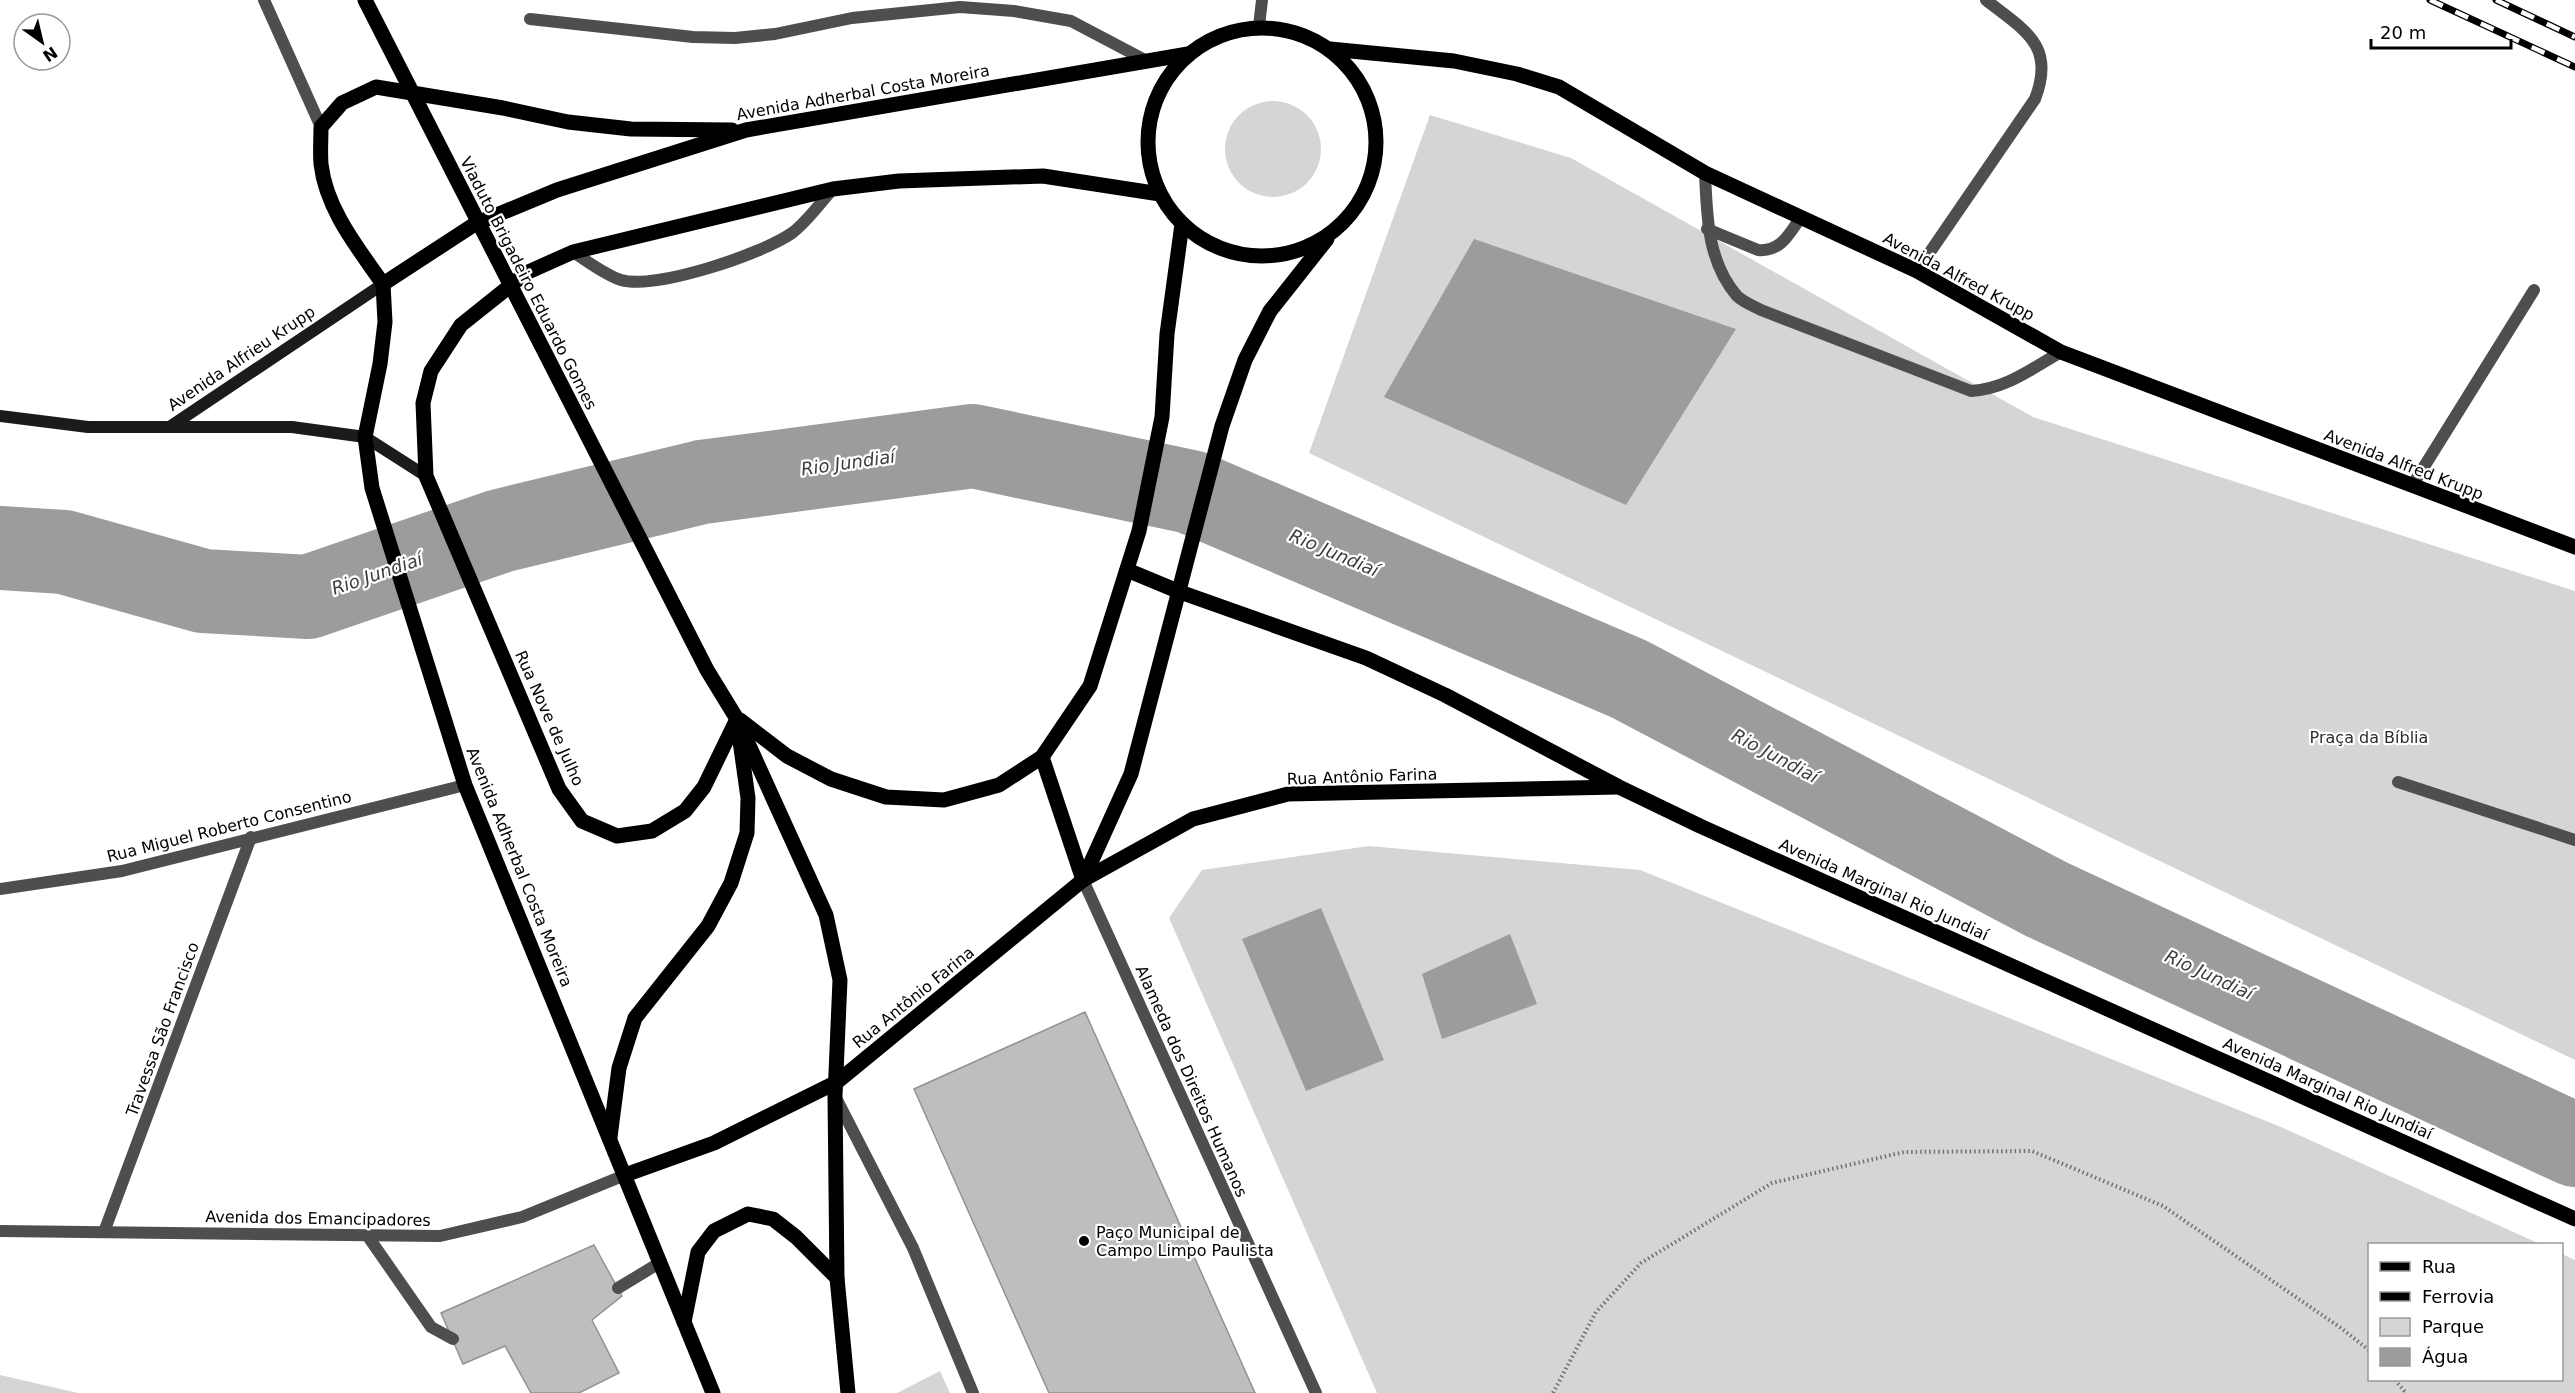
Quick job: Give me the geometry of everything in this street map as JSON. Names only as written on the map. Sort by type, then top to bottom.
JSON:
[{"type":"main road","name":"Viaduto Brigadeiro Eduardo Gomes","points":[[365,0],[707,670],[737,719]]},
{"type":"main road","points":[[1083,880],[1131,774],[1222,426],[1245,360],[1270,311],[1358,205],[1373,173],[1377,138],[1371,104],[1355,73],[1330,49],[1296,32],[1258,26],[1221,35],[1188,54],[1163,83],[1150,119],[1148,158],[1160,194],[1182,224],[1209,244],[1240,255],[1274,256],[1306,248],[1335,230]]},
{"type":"main road","name":"Avenida Alfred Krupp","points":[[1330,49],[1454,61],[1517,74],[1559,87],[1705,173],[1917,271],[2061,352],[2575,548]]},
{"type":"main road","name":"Avenida Adherbal Costa Moreira","points":[[713,1393],[465,785],[372,488],[365,437],[380,364],[385,322],[383,284],[475,224],[557,190],[746,130],[1188,54]]},
{"type":"main road","points":[[383,284],[332,205],[321,165],[321,127],[342,103],[376,87],[503,108],[568,122],[620,128],[746,130]]},
{"type":"main road","name":"Rua Nove de Julho","points":[[737,719],[705,787],[685,811],[652,831],[618,836],[582,820],[559,789],[426,476],[423,404],[431,371],[461,325],[526,273],[573,252],[833,189],[899,181],[1042,176],[1160,194]]},
{"type":"main road","points":[[737,719],[787,756],[831,779],[886,797],[944,800],[999,784],[1042,758],[1090,686],[1139,531],[1162,417],[1167,334],[1182,224]]},
{"type":"main road","name":"Avenida Alfrieu Krupp","points":[[0,416],[88,427],[171,426],[383,284]]},
{"type":"main road","points":[[171,426],[292,426],[365,437],[426,476]]},
{"type":"main road","name":"Avenida Marginal Rio Jundiaí","points":[[1127,570],[1180,592],[1366,658],[1445,695],[1619,787],[1700,826],[2575,1219]]},
{"type":"main road","points":[[737,719],[826,915],[840,980],[836,1089],[837,1278],[848,1393]]},
{"type":"main road","points":[[610,1139],[619,1068],[635,1018],[708,926],[730,884],[747,833],[748,798],[737,719]]},
{"type":"main road","points":[[1042,758],[1083,880]]},
{"type":"main road","name":"Rua Antônio Farina","points":[[625,1175],[714,1143],[836,1089],[1083,880],[1193,819],[1288,794],[1619,787]]},
{"type":"main road","points":[[684,1322],[698,1252],[714,1231],[748,1214],[773,1219],[796,1237],[837,1278]]},
{"type":"street","points":[[264,0],[321,127]]},
{"type":"street","points":[[1258,26],[1262,0]]},
{"type":"street","points":[[1917,271],[2035,99],[2043,78],[2042,56],[2029,36],[1986,0]]},
{"type":"street","points":[[530,19],[693,37],[735,38],[775,34],[852,18],[960,7],[1014,11],[1071,21],[1145,60]]},
{"type":"street","points":[[1705,173],[1707,229],[1719,269],[1738,298],[1761,310],[1971,391],[1990,390],[2010,382],[2061,352]]},
{"type":"street","points":[[573,252],[620,280],[666,279],[754,253],[775,244],[795,231],[833,189]]},
{"type":"street","points":[[1707,229],[1758,250],[1766,251],[1776,248],[1783,242],[1801,217]]},
{"type":"street","points":[[2412,486],[2534,290]]},
{"type":"street","points":[[2398,782],[2575,840]]},
{"type":"street","name":"Rua Miguel Roberto Consentino","points":[[0,889],[122,871],[465,785]]},
{"type":"street","name":"Travessa São Francisco","points":[[104,1232],[251,837]]},
{"type":"street","name":"Alameda dos Direitos Humanos","points":[[1083,880],[1316,1393]]},
{"type":"street","points":[[836,1089],[913,1248],[973,1393]]},
{"type":"street","name":"Avenida dos Emancipadores","points":[[0,1231],[440,1236],[522,1217],[625,1175]]},
{"type":"street","points":[[367,1235],[430,1327],[453,1339]]},
{"type":"street","points":[[618,1288],[661,1262]]},
{"type":"path","points":[[1552,1393],[1596,1312],[1641,1263],[1772,1183],[1904,1152],[2032,1151],[2163,1206],[2341,1328],[2368,1349]]},
{"type":"path","points":[[2396,1381],[2406,1393]]},
{"type":"green space","points":[[1273,101],[1291,105],[1307,115],[1317,131],[1321,149],[1317,167],[1307,183],[1291,193],[1273,197],[1255,193],[1239,183],[1229,167],[1225,149],[1229,131],[1239,115],[1255,105]]},
{"type":"green space","name":"Praça da Bíblia","points":[[1430,115],[1571,158],[2033,417],[2575,591],[2575,1060],[1309,453]]},
{"type":"green space","points":[[1369,846],[1640,870],[2281,1127],[2538,1243],[2368,1243],[2368,1381],[2563,1381],[2563,1254],[2575,1260],[2575,1393],[1377,1393],[1169,918],[1202,870]]},
{"type":"green space","points":[[940,1371],[950,1393],[897,1393]]},
{"type":"green space","points":[[0,1375],[78,1393],[0,1393]]},
{"type":"water","points":[[1474,239],[1736,329],[1626,505],[1384,397]]},
{"type":"water","points":[[1321,908],[1384,1060],[1306,1091],[1242,939]]},
{"type":"water","points":[[1510,934],[1537,1004],[1442,1039],[1422,974]]},
{"type":"building","name":"Paço Municipal de Campo Limpo Paulista","points":[[1085,1012],[1255,1393],[1049,1393],[914,1089]]},
{"type":"building","points":[[594,1245],[622,1296],[592,1320],[619,1373],[579,1393],[531,1393],[505,1346],[463,1364],[441,1313]]},
{"type":"waterway","name":"Rio Jundiaí","points":[[0,548],[64,552],[203,591],[308,597],[500,531],[702,482],[973,446],[1191,492],[1629,679],[2046,899],[2575,1145]]},
{"type":"railway","points":[[2430,0],[2575,67]]},
{"type":"railway","points":[[2496,0],[2575,37]]},
{"type":"place","name":"Paço Municipal de Campo Limpo Paulista","points":[[1084,1241]]}]
